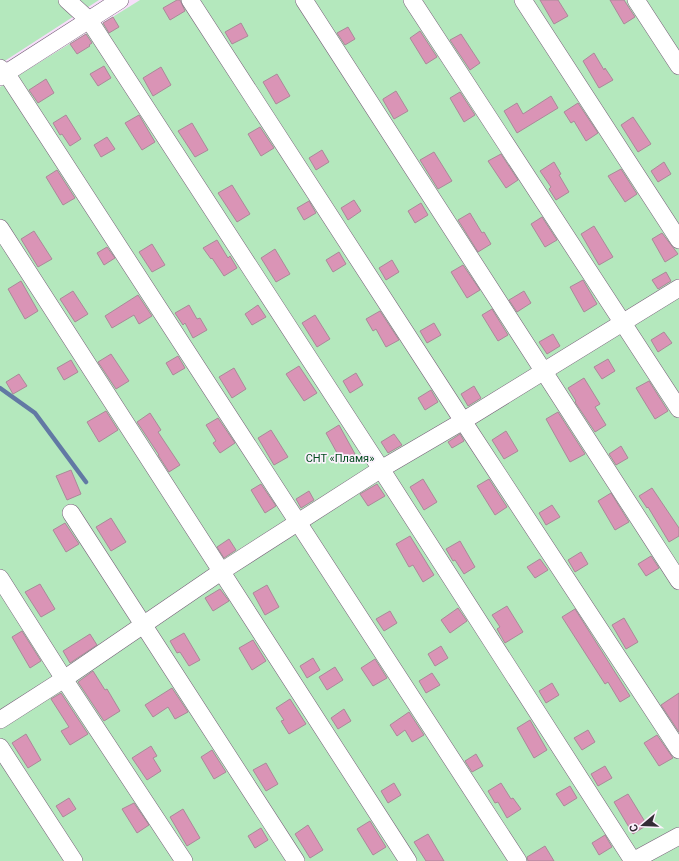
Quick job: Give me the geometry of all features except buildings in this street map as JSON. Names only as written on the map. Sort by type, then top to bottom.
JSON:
[{"type":"street","points":[[67,0],[89,20],[381,469],[633,861],[679,836]]},
{"type":"street","points":[[120,0],[2,73],[518,861]]},
{"type":"street","points":[[190,0],[463,421],[679,750]]},
{"type":"street","points":[[304,0],[679,581]]},
{"type":"street","points":[[412,0],[679,409]]},
{"type":"street","points":[[523,0],[679,240]]},
{"type":"street","points":[[636,0],[679,66]]},
{"type":"street","points":[[0,228],[408,861]]},
{"type":"street","points":[[0,720],[144,625],[222,571],[381,469],[463,421],[679,288]]},
{"type":"street","points":[[72,513],[296,861]]},
{"type":"street","points":[[0,578],[184,861]]},
{"type":"street","points":[[0,747],[74,861]]},
{"type":"green space","points":[[0,0],[99,0],[0,64]]},
{"type":"green space","name":"СНТ «Пламя»","points":[[140,0],[679,0],[679,861],[0,861],[0,87]]},
{"type":"waterway","points":[[0,388],[35,413],[86,482]]}]
